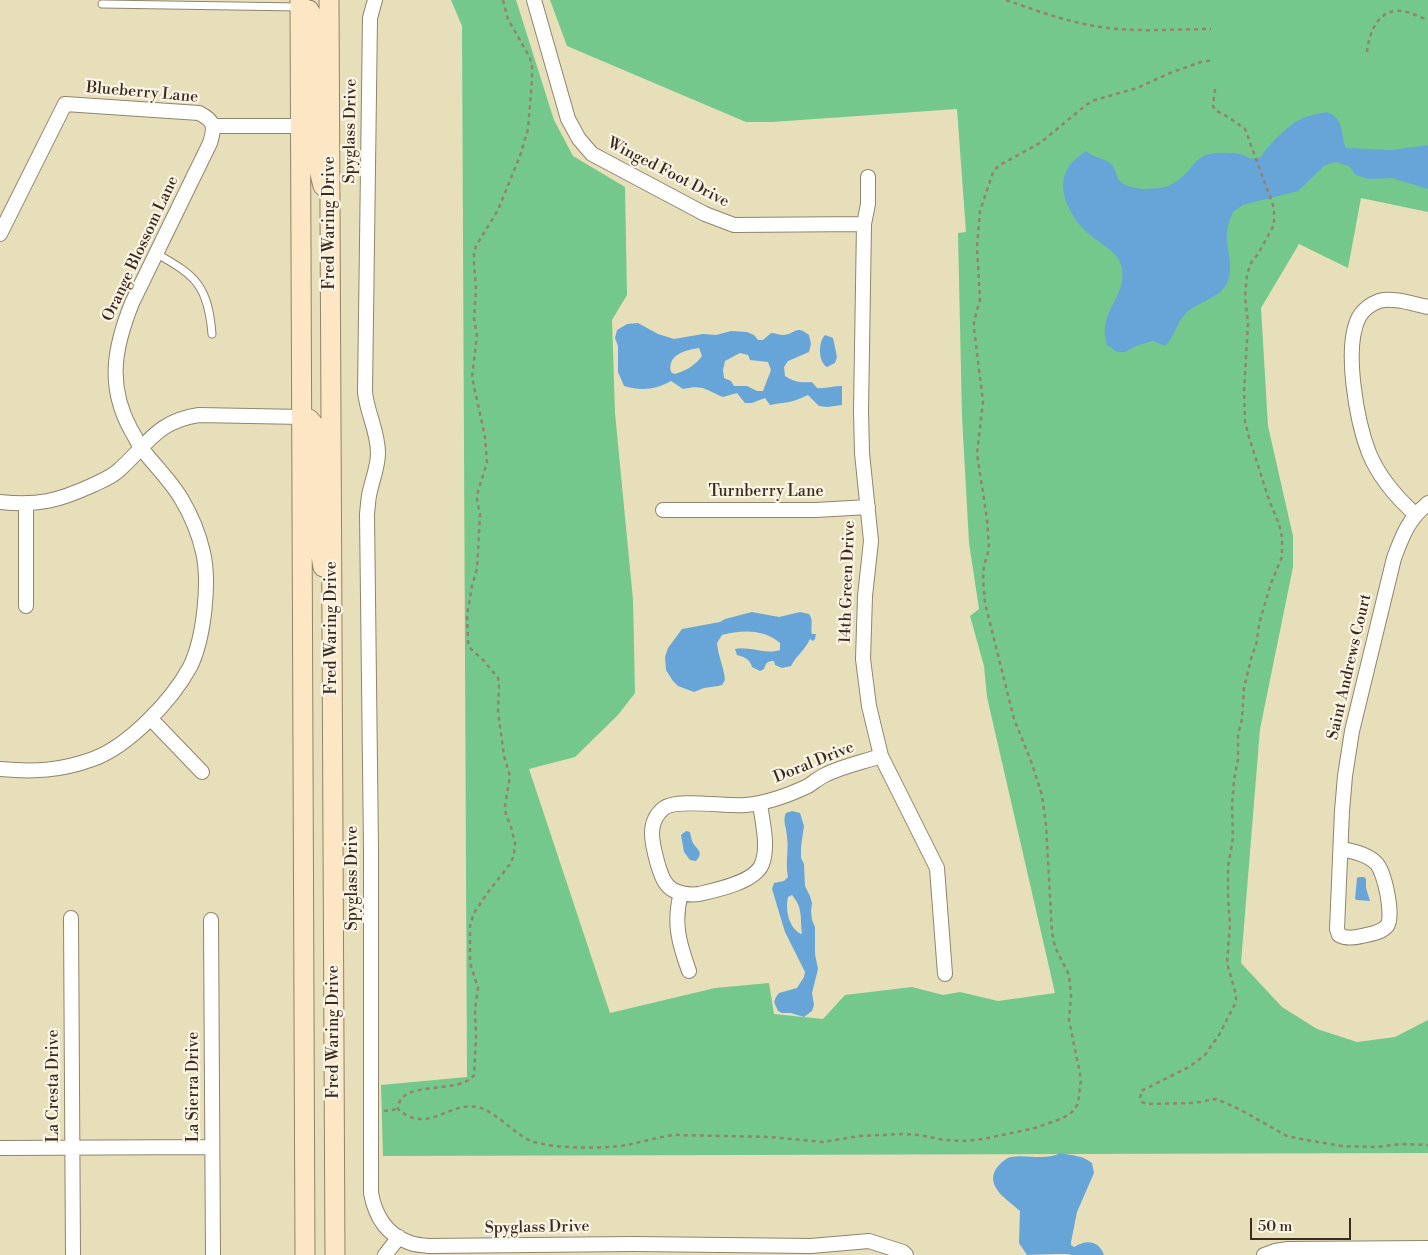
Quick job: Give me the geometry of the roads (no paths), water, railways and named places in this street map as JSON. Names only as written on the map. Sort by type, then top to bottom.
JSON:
[{"type":"main road","name":"Fred Waring Drive","points":[[329,0],[335,1255]]},
{"type":"main road","name":"Fred Waring Drive","points":[[300,4],[304,1255]]},
{"type":"main road","points":[[300,4],[309,10],[314,19],[315,153],[330,208]]},
{"type":"main road","points":[[302,417],[310,418],[315,426],[317,533],[331,610]]},
{"type":"street","name":"Spyglass Drive","points":[[375,0],[370,18],[364,392],[376,434],[378,454],[369,492],[367,514],[371,849],[371,1193],[376,1214],[382,1224],[398,1237],[408,1242],[428,1246],[634,1250],[811,1246],[869,1241],[903,1252],[906,1255]]},
{"type":"street","name":"Winged Foot Drive","points":[[534,0],[568,119],[578,139],[592,154],[705,214],[734,225],[864,224]]},
{"type":"street","name":"Blueberry Lane","points":[[0,234],[64,104],[199,113],[209,118],[213,125]]},
{"type":"street","points":[[213,125],[301,126]]},
{"type":"street","name":"Orange Blossom Lane","points":[[0,769],[44,771],[94,758],[117,747],[151,718],[178,686],[190,666],[201,628],[206,600],[206,575],[203,552],[194,524],[182,499],[140,447],[122,413],[116,389],[115,368],[123,326],[210,143],[213,125]]},
{"type":"street","name":"14th Green Drive","points":[[868,177],[868,204],[864,224],[861,411],[862,453],[871,541],[865,596],[863,658],[869,706],[881,756],[936,868],[946,974]]},
{"type":"street","points":[[1415,514],[1380,475],[1370,454],[1356,405],[1353,386],[1353,351],[1358,318],[1372,304],[1380,300],[1390,300],[1428,308]]},
{"type":"street","points":[[0,502],[26,505],[47,502],[73,494],[102,481],[118,472],[140,447],[163,426],[182,417],[199,415],[302,417]]},
{"type":"street","name":"Saint Andrews Court","points":[[1341,849],[1355,851],[1376,862],[1380,868],[1384,877],[1389,921],[1386,927],[1380,931],[1348,938],[1340,935],[1338,929],[1338,914],[1341,849],[1344,784],[1352,731],[1394,558],[1403,534],[1415,514],[1428,503]]},
{"type":"street","points":[[26,505],[26,606]]},
{"type":"street","name":"Turnberry Lane","points":[[663,510],[816,510],[868,507]]},
{"type":"street","points":[[151,718],[202,772]]},
{"type":"street","name":"Doral Drive","points":[[760,803],[765,852],[763,863],[758,870],[743,881],[708,892],[694,895],[672,890],[666,883],[652,843],[655,818],[670,805],[743,805],[760,803],[808,786],[839,769],[881,756]]},
{"type":"street","points":[[681,893],[677,908],[677,929],[679,942],[689,972]]},
{"type":"street","name":"La Cresta Drive","points":[[71,918],[73,1255]]},
{"type":"street","name":"La Sierra Drive","points":[[211,920],[213,1255]]},
{"type":"street","points":[[0,1148],[72,1146],[212,1147]]},
{"type":"street","points":[[385,1255],[398,1237]]},
{"type":"street","points":[[1264,1255],[1288,1249],[1428,1248]]},
{"type":"lane","points":[[102,4],[117,2],[300,4]]},
{"type":"lane","points":[[156,254],[186,271],[207,298],[212,334]]},
{"type":"water","points":[[1327,112],[1337,118],[1346,148],[1392,150],[1428,145],[1428,189],[1392,178],[1369,179],[1356,175],[1349,166],[1336,162],[1325,165],[1298,191],[1243,205],[1233,212],[1227,231],[1230,275],[1225,287],[1215,296],[1186,313],[1165,346],[1153,341],[1136,346],[1125,352],[1117,352],[1107,345],[1105,334],[1106,322],[1121,286],[1122,269],[1117,257],[1083,229],[1072,214],[1064,196],[1063,187],[1067,170],[1073,162],[1086,151],[1114,167],[1119,180],[1123,184],[1143,189],[1163,188],[1181,178],[1196,162],[1207,154],[1232,153],[1243,155],[1250,159],[1261,157],[1283,132],[1300,119]]},
{"type":"water","points":[[638,323],[658,334],[674,339],[703,334],[716,335],[731,331],[747,332],[754,335],[758,340],[763,340],[771,333],[783,335],[801,330],[809,335],[811,344],[809,352],[788,361],[784,367],[785,376],[798,382],[812,382],[817,388],[842,386],[842,405],[819,406],[808,395],[793,401],[770,405],[765,398],[752,403],[745,403],[737,393],[723,397],[700,387],[683,389],[671,381],[648,389],[624,386],[618,372],[618,346],[615,338],[617,330],[627,324]],"holes":[[[699,348],[702,356],[690,368],[674,374],[671,372],[670,366],[674,357],[688,350]],[[740,353],[748,355],[750,360],[768,362],[771,370],[763,391],[757,391],[747,386],[734,386],[731,381],[724,378],[725,361]]]},
{"type":"water","points":[[825,335],[833,338],[837,357],[835,363],[827,367],[822,361],[820,352],[821,342]]},
{"type":"water","points":[[752,612],[779,617],[800,612],[809,614],[812,634],[816,634],[815,639],[813,641],[810,639],[791,666],[782,668],[775,665],[774,661],[772,661],[767,663],[764,669],[760,671],[752,667],[746,659],[737,655],[735,649],[774,651],[780,650],[780,643],[767,635],[752,632],[722,635],[717,643],[725,680],[722,685],[694,692],[678,686],[673,681],[666,670],[665,657],[668,648],[682,629],[720,622]]},
{"type":"water","points":[[792,811],[800,813],[804,826],[801,858],[804,864],[805,886],[812,903],[812,920],[815,927],[815,954],[818,969],[812,993],[814,1005],[812,1011],[804,1017],[778,1011],[774,1002],[779,993],[797,988],[805,972],[785,932],[772,889],[774,883],[784,881],[788,877],[786,813]],"holes":[[[792,895],[796,900],[800,913],[801,934],[793,928],[787,907],[788,897]]]},
{"type":"water","points":[[686,831],[690,832],[692,841],[700,853],[696,861],[690,860],[684,852],[681,835]]},
{"type":"water","points":[[1357,878],[1366,879],[1366,888],[1370,901],[1355,899]]},
{"type":"water","points":[[1061,1153],[1088,1160],[1092,1163],[1094,1173],[1077,1212],[1071,1245],[1074,1247],[1088,1242],[1096,1244],[1104,1255],[1027,1255],[1019,1243],[1020,1211],[999,1193],[993,1182],[996,1169],[1011,1157],[1048,1157]]}]
